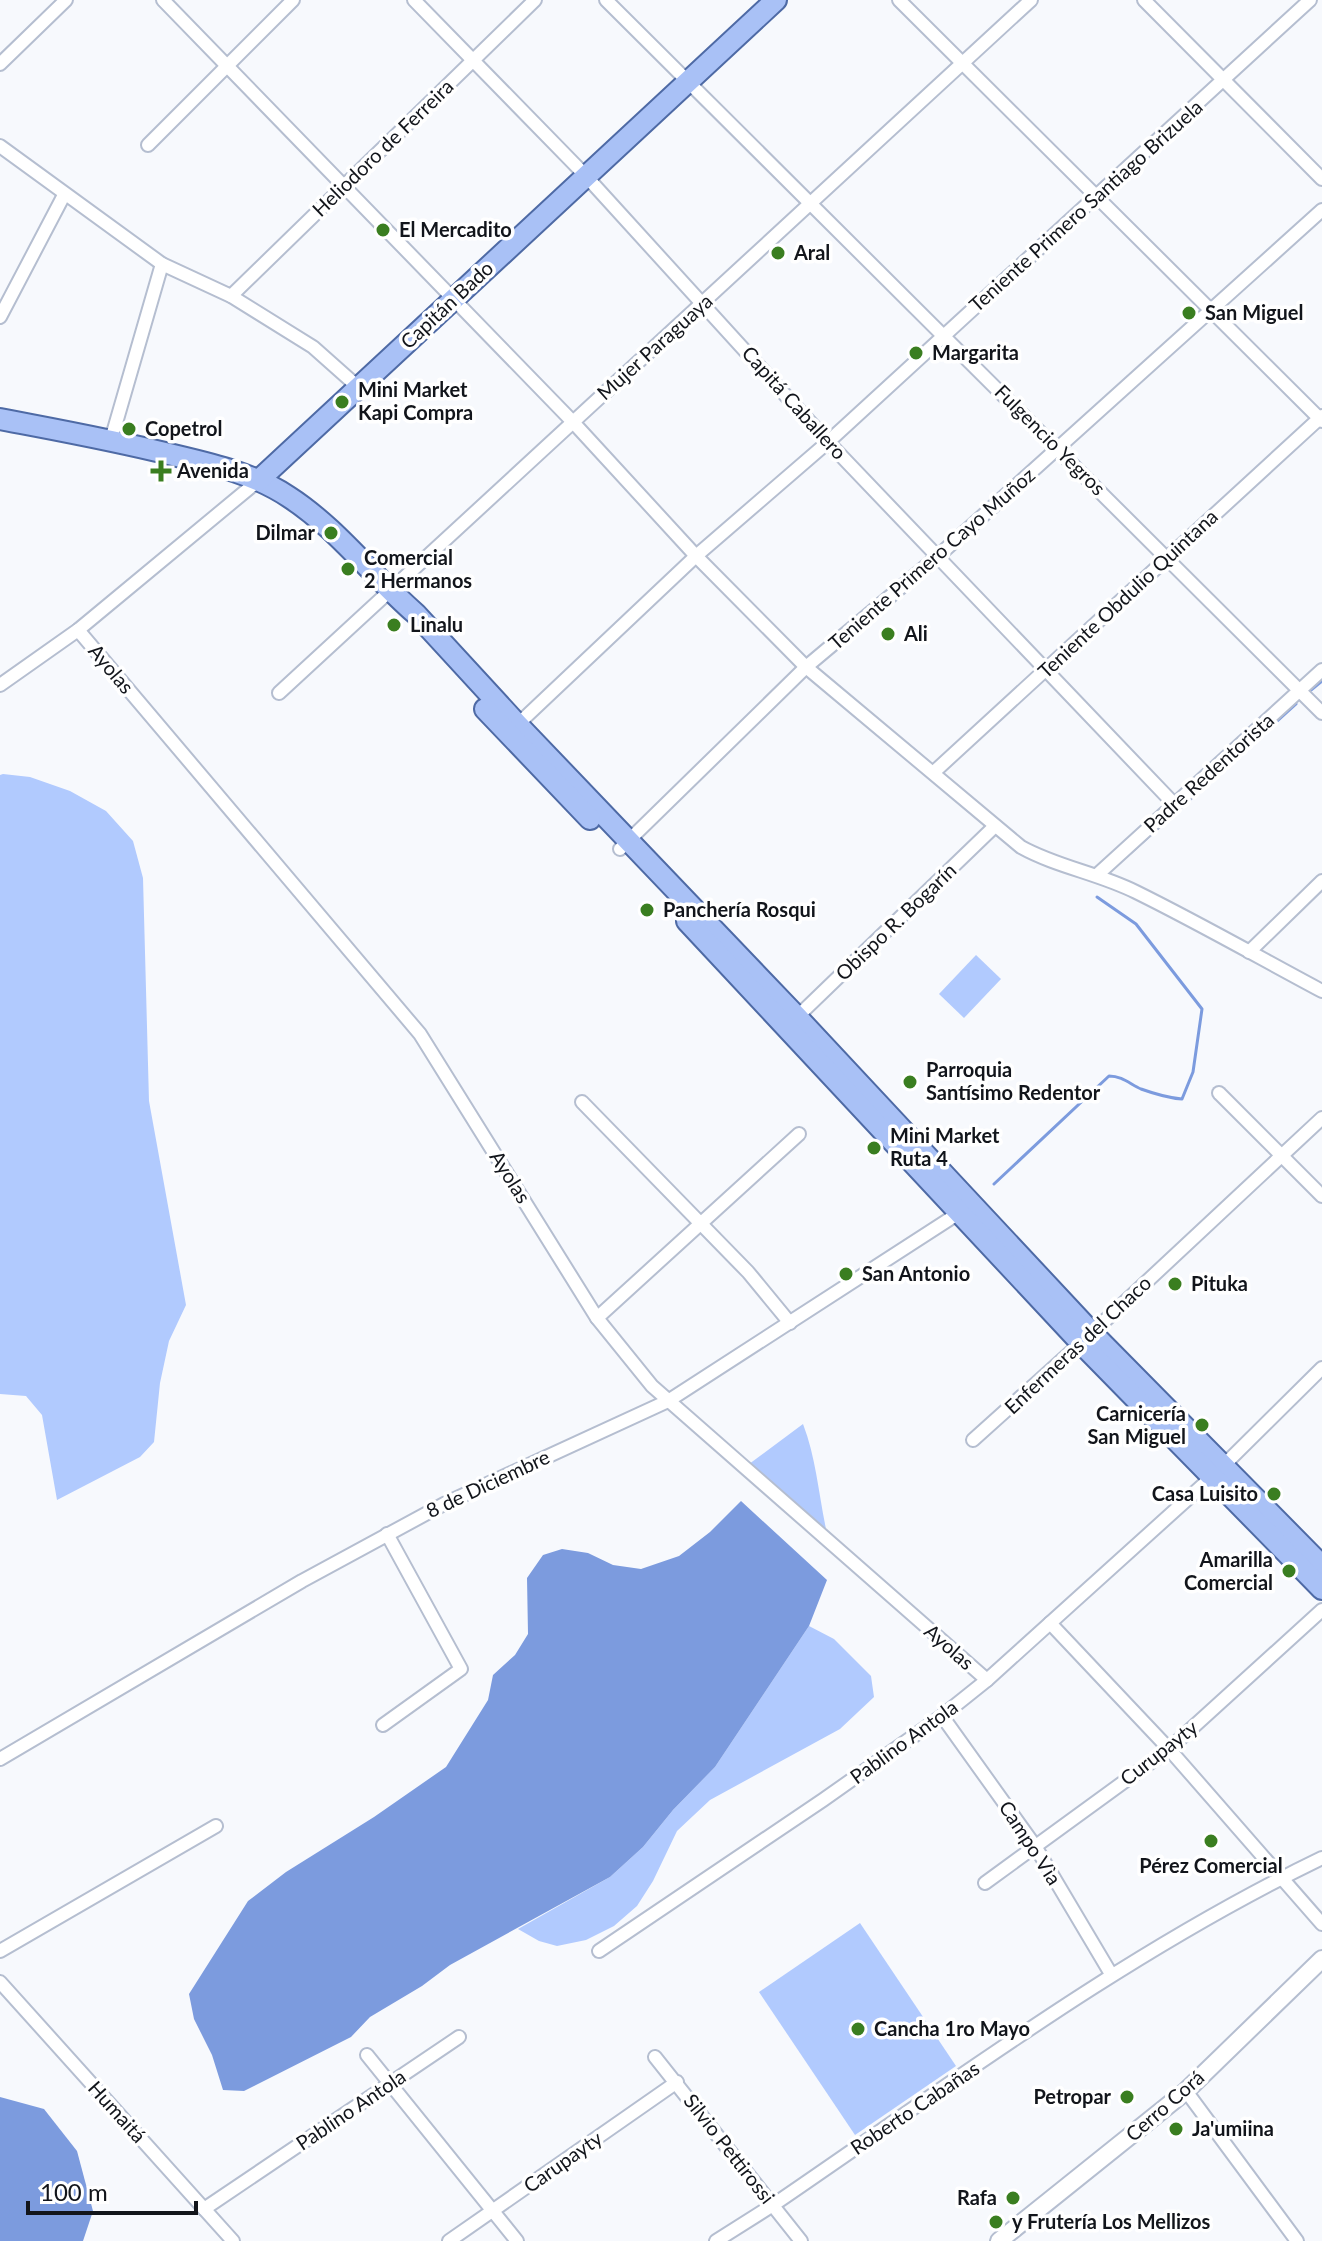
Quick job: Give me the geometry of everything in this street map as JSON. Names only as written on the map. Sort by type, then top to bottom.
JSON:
[{"type":"main road","name":"Capitán Bado","points":[[259,480],[776,0]]},
{"type":"main road","points":[[0,419],[111,440],[224,467],[259,480],[310,513],[394,596],[409,618],[512,730],[797,1017],[966,1208]]},
{"type":"main road","points":[[624,844],[1087,1338],[1219,1470],[1322,1566]]},
{"type":"main road","points":[[1219,1470],[1322,1589]]},
{"type":"street","points":[[0,64],[66,0]]},
{"type":"street","points":[[163,0],[806,667],[1021,847],[1046,861],[1097,875],[1135,891],[1322,991]]},
{"type":"street","points":[[148,145],[293,0]]},
{"type":"street","name":"Capitá Caballero","points":[[414,0],[585,175],[828,442],[1175,805]]},
{"type":"street","name":"Heliodoro de Ferreira","points":[[231,296],[535,0]]},
{"type":"street","name":"Fulgencio Yegros","points":[[606,0],[1322,713]]},
{"type":"street","points":[[899,0],[1321,419]]},
{"type":"street","name":"Mujer Paraguaya","points":[[279,693],[394,596],[572,421],[1031,0]]},
{"type":"street","points":[[1144,0],[1322,179]]},
{"type":"street","name":"Teniente Primero Santiago Brizuela","points":[[512,730],[696,556],[828,442],[1310,0]]},
{"type":"street","points":[[0,146],[162,264],[231,296],[313,347],[358,387]]},
{"type":"street","points":[[0,317],[64,195]]},
{"type":"street","name":"Teniente Primero Cayo Muñoz","points":[[624,844],[806,667],[1059,449],[1322,210]]},
{"type":"street","points":[[111,440],[162,264]]},
{"type":"street","name":"Teniente Obdulio Quintana","points":[[934,772],[1321,419]]},
{"type":"street","points":[[1,682],[78,630],[259,480]]},
{"type":"street","name":"Ayolas","points":[[78,630],[420,1034],[597,1318],[652,1386],[987,1680]]},
{"type":"street","name":"Padre Redentorista","points":[[1097,875],[1322,670]]},
{"type":"street","name":"Obispo R. Bogarín","points":[[797,1017],[995,826]]},
{"type":"street","points":[[1249,952],[1322,881]]},
{"type":"street","points":[[1219,1093],[1322,1196]]},
{"type":"street","points":[[582,1102],[748,1272],[790,1323]]},
{"type":"street","name":"Enfermeras del Chaco","points":[[973,1440],[1322,1118]]},
{"type":"street","points":[[597,1318],[799,1134]]},
{"type":"street","name":"8 de Diciembre","points":[[0,1759],[387,1534],[444,1504],[668,1401],[966,1208]]},
{"type":"street","name":"Pablino Antola","points":[[599,1951],[811,1809],[942,1716],[987,1680],[1219,1470],[1322,1368]]},
{"type":"street","points":[[383,1725],[461,1669],[387,1534]]},
{"type":"street","name":"Curupayty","points":[[985,1883],[1169,1749],[1322,1610]]},
{"type":"street","points":[[1050,1623],[1169,1749],[1322,1924]]},
{"type":"street","name":"Campo Vìa","points":[[942,1716],[1035,1846],[1111,1974]]},
{"type":"street","points":[[0,1951],[216,1826]]},
{"type":"street","name":"Roberto Cabañas","points":[[716,2241],[1111,1974],[1282,1877],[1322,1858]]},
{"type":"street","name":"Cerro Corá","points":[[999,2241],[1186,2091],[1322,1959]]},
{"type":"street","name":"Humaitá","points":[[0,1982],[233,2241]]},
{"type":"street","name":"Pablino Antola","points":[[204,2209],[459,2037]]},
{"type":"street","points":[[367,2055],[517,2241]]},
{"type":"street","name":"Silvio Pettirossi","points":[[655,2057],[801,2241]]},
{"type":"street","name":"Carupayty","points":[[449,2241],[677,2082]]},
{"type":"street","points":[[1186,2091],[1297,2241]]},
{"type":"shaded area","points":[[0,775],[30,777],[70,791],[106,811],[133,841],[143,878],[149,1101],[186,1305],[169,1341],[160,1383],[154,1442],[140,1457],[57,1500],[42,1415],[26,1396],[0,1394]]},
{"type":"shaded area","points":[[976,955],[1001,979],[964,1018],[939,994]]},
{"type":"shaded area","points":[[803,1424],[815,1466],[828,1538],[745,1467]]},
{"type":"shaded area","points":[[741,1501],[827,1580],[809,1626],[715,1767],[673,1810],[643,1847],[610,1877],[450,1965],[370,2017],[351,2037],[244,2091],[223,2090],[212,2055],[194,2019],[189,1994],[248,1901],[286,1872],[446,1767],[488,1700],[493,1675],[515,1655],[528,1634],[527,1578],[543,1555],[562,1549],[588,1553],[613,1565],[641,1569],[679,1556],[710,1532]]},
{"type":"shaded area","points":[[809,1626],[834,1639],[871,1676],[874,1697],[840,1729],[710,1800],[677,1831],[637,1906],[614,1926],[586,1940],[557,1946],[539,1941],[518,1929],[610,1877],[643,1847],[673,1810],[715,1767]]},
{"type":"shaded area","name":"Cancha 1ro Mayo","points":[[860,1923],[956,2066],[855,2135],[759,1992]]},
{"type":"shaded area","points":[[0,2097],[44,2109],[77,2151],[93,2211],[83,2241],[0,2241]]},
{"type":"waterway","points":[[1311,690],[1322,681]]},
{"type":"waterway","points":[[1127,856],[1296,704]]},
{"type":"waterway","points":[[994,1184],[1109,1076],[1151,1093],[1182,1099],[1193,1072],[1202,1009],[1136,924],[1097,897]]},
{"type":"place","name":"El Mercadito","points":[[383,230]]},
{"type":"place","name":"Aral","points":[[778,253]]},
{"type":"place","name":"San Miguel","points":[[1189,313]]},
{"type":"place","name":"Margarita","points":[[916,353]]},
{"type":"place","name":"Mini Market Kapi Compra","points":[[342,402]]},
{"type":"place","name":"Copetrol","points":[[129,429]]},
{"type":"place","name":"Avenida","points":[[161,471]]},
{"type":"place","name":"Dilmar","points":[[331,533]]},
{"type":"place","name":"Comercial 2 Hermanos","points":[[348,569]]},
{"type":"place","name":"Linalu","points":[[394,625]]},
{"type":"place","name":"Ali","points":[[888,634]]},
{"type":"place","name":"Panchería Rosqui","points":[[647,910]]},
{"type":"place","name":"Parroquia Santísimo Redentor","points":[[910,1082]]},
{"type":"place","name":"Mini Market Ruta 4","points":[[874,1148]]},
{"type":"place","name":"San Antonio","points":[[846,1274]]},
{"type":"place","name":"Pituka","points":[[1175,1284]]},
{"type":"place","name":"Carnicería San Miguel","points":[[1202,1425]]},
{"type":"place","name":"Casa Luisito","points":[[1274,1494]]},
{"type":"place","name":"Amarilla Comercial","points":[[1289,1571]]},
{"type":"place","name":"Pérez Comercial","points":[[1211,1841]]},
{"type":"place","name":"Cancha 1ro Mayo","points":[[858,2029]]},
{"type":"place","name":"Petropar","points":[[1127,2097]]},
{"type":"place","name":"Ja'umiina","points":[[1176,2129]]},
{"type":"place","name":"Rafa","points":[[1013,2198]]},
{"type":"place","name":"y Frutería Los Mellizos","points":[[996,2222]]}]
